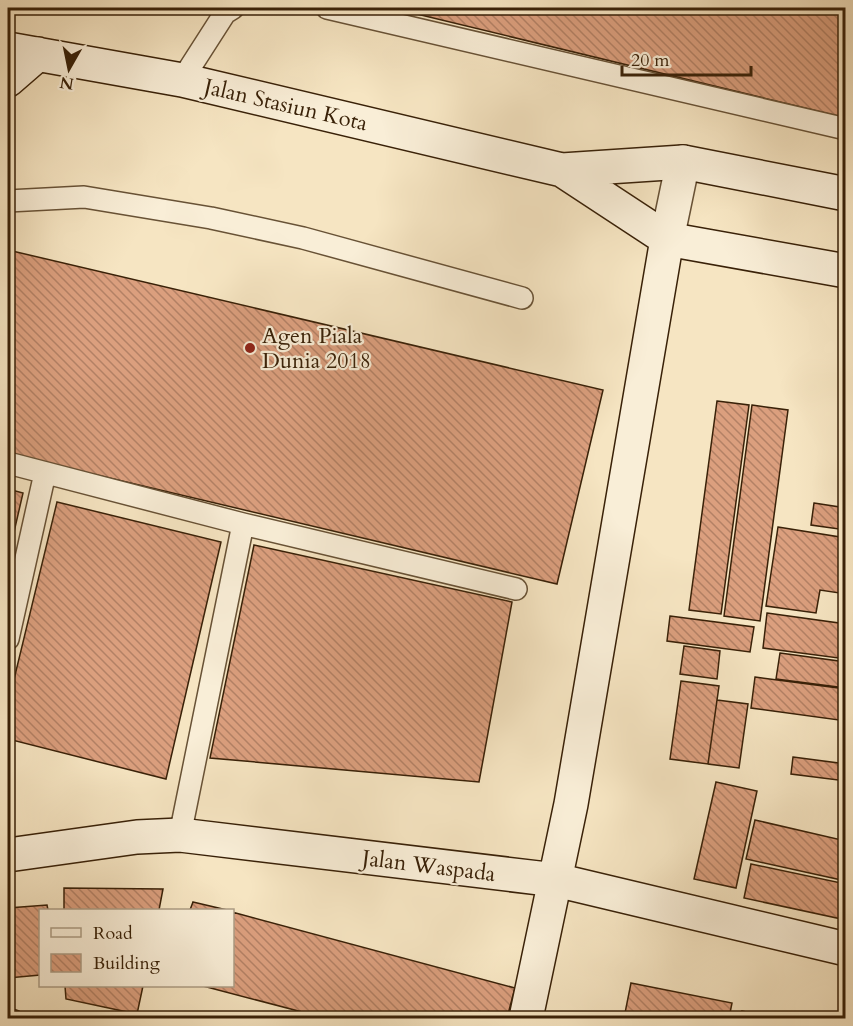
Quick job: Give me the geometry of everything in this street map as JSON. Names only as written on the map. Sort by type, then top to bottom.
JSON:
[{"type":"street","name":"Jalan Stasiun Kota","points":[[23,51],[182,80],[562,170],[683,162],[846,194]]},
{"type":"street","points":[[8,80],[23,51]]},
{"type":"street","points":[[525,1018],[556,880],[667,239],[683,162]]},
{"type":"street","name":"Jalan Stasiun Kota","points":[[562,170],[667,239],[846,271]]},
{"type":"street","name":"Jalan Waspada","points":[[8,855],[137,837],[180,836],[556,880],[846,949]]},
{"type":"lane","points":[[182,80],[225,14],[233,8]]},
{"type":"lane","points":[[327,8],[846,129]]},
{"type":"lane","points":[[8,201],[84,197],[212,218],[303,238],[522,298]]},
{"type":"lane","points":[[8,463],[243,524],[516,589]]},
{"type":"lane","points":[[8,639],[45,473]]},
{"type":"lane","points":[[180,836],[243,524]]},
{"type":"building","points":[[392,8],[846,8],[846,118]]},
{"type":"building","points":[[8,250],[603,390],[557,584],[8,454]]},
{"type":"building","points":[[717,401],[749,405],[721,614],[689,610]]},
{"type":"building","points":[[752,405],[788,410],[760,621],[724,616]]},
{"type":"building","points":[[8,489],[23,493],[8,558]]},
{"type":"building","points":[[57,502],[221,542],[166,779],[8,739],[8,704]]},
{"type":"building","points":[[814,503],[846,508],[846,530],[811,525]]},
{"type":"building","points":[[778,527],[846,538],[846,594],[820,590],[816,613],[766,606]]},
{"type":"building","points":[[254,545],[512,602],[479,782],[210,758]]},
{"type":"building","points":[[767,613],[846,624],[846,659],[763,648]]},
{"type":"building","points":[[670,616],[754,627],[750,652],[667,641]]},
{"type":"building","points":[[684,646],[720,651],[717,679],[680,674]]},
{"type":"building","points":[[780,653],[846,662],[846,688],[776,679]]},
{"type":"building","points":[[755,677],[846,689],[846,721],[751,708]]},
{"type":"building","points":[[681,681],[719,686],[708,764],[670,759]]},
{"type":"building","points":[[717,700],[748,704],[739,768],[708,764]]},
{"type":"building","points":[[793,757],[846,764],[846,781],[791,774]]},
{"type":"building","points":[[716,782],[757,791],[736,888],[694,879]]},
{"type":"building","points":[[755,820],[846,841],[846,881],[746,859]]},
{"type":"building","points":[[751,864],[846,884],[846,920],[744,898]]},
{"type":"building","points":[[64,888],[163,889],[159,909],[64,909]]},
{"type":"building","points":[[193,902],[223,909],[190,909]]},
{"type":"building","points":[[47,905],[48,909],[39,909],[39,975],[8,978],[8,908]]},
{"type":"building","points":[[234,913],[515,988],[507,1018],[325,1018],[207,987],[234,987]]},
{"type":"building","points":[[631,983],[732,1003],[729,1018],[624,1018]]},
{"type":"building","points":[[65,987],[143,987],[137,1014],[66,999]]},
{"type":"building","points":[[8,1007],[19,1011],[17,1018],[8,1018]]},
{"type":"building","points":[[742,1011],[764,1016],[763,1018],[741,1018]]},
{"type":"place","name":"Agen Piala Dunia 2018","points":[[250,348]]}]
